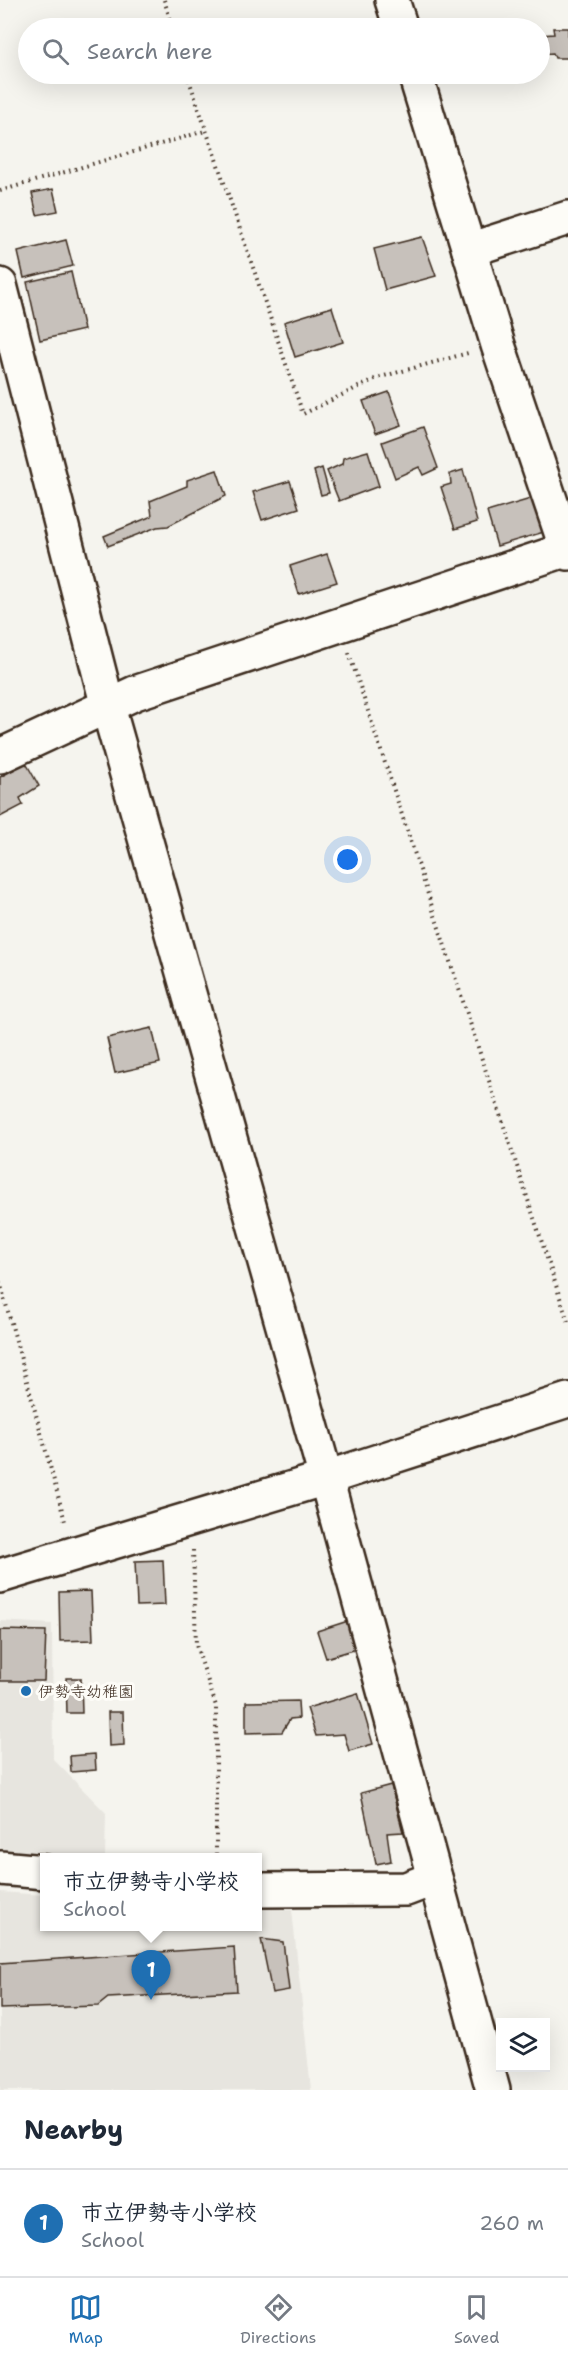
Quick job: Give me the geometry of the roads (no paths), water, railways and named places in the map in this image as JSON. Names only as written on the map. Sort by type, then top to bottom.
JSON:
[{"type":"street","points":[[392,0],[398,18]]},
{"type":"street","points":[[0,756],[135,693],[568,550],[498,345],[418,84]]},
{"type":"street","points":[[469,250],[568,218]]},
{"type":"street","points":[[0,285],[108,707],[326,1478],[493,2090]]},
{"type":"street","points":[[0,1576],[326,1478],[568,1400]]},
{"type":"street","points":[[0,1868],[40,1872]]},
{"type":"street","points":[[262,1890],[406,1889],[435,1878]]},
{"type":"place","name":"伊勢寺幼稚園","points":[[26,1691]]},
{"type":"place","name":"市立伊勢寺小学校","points":[[151,2000]]}]
